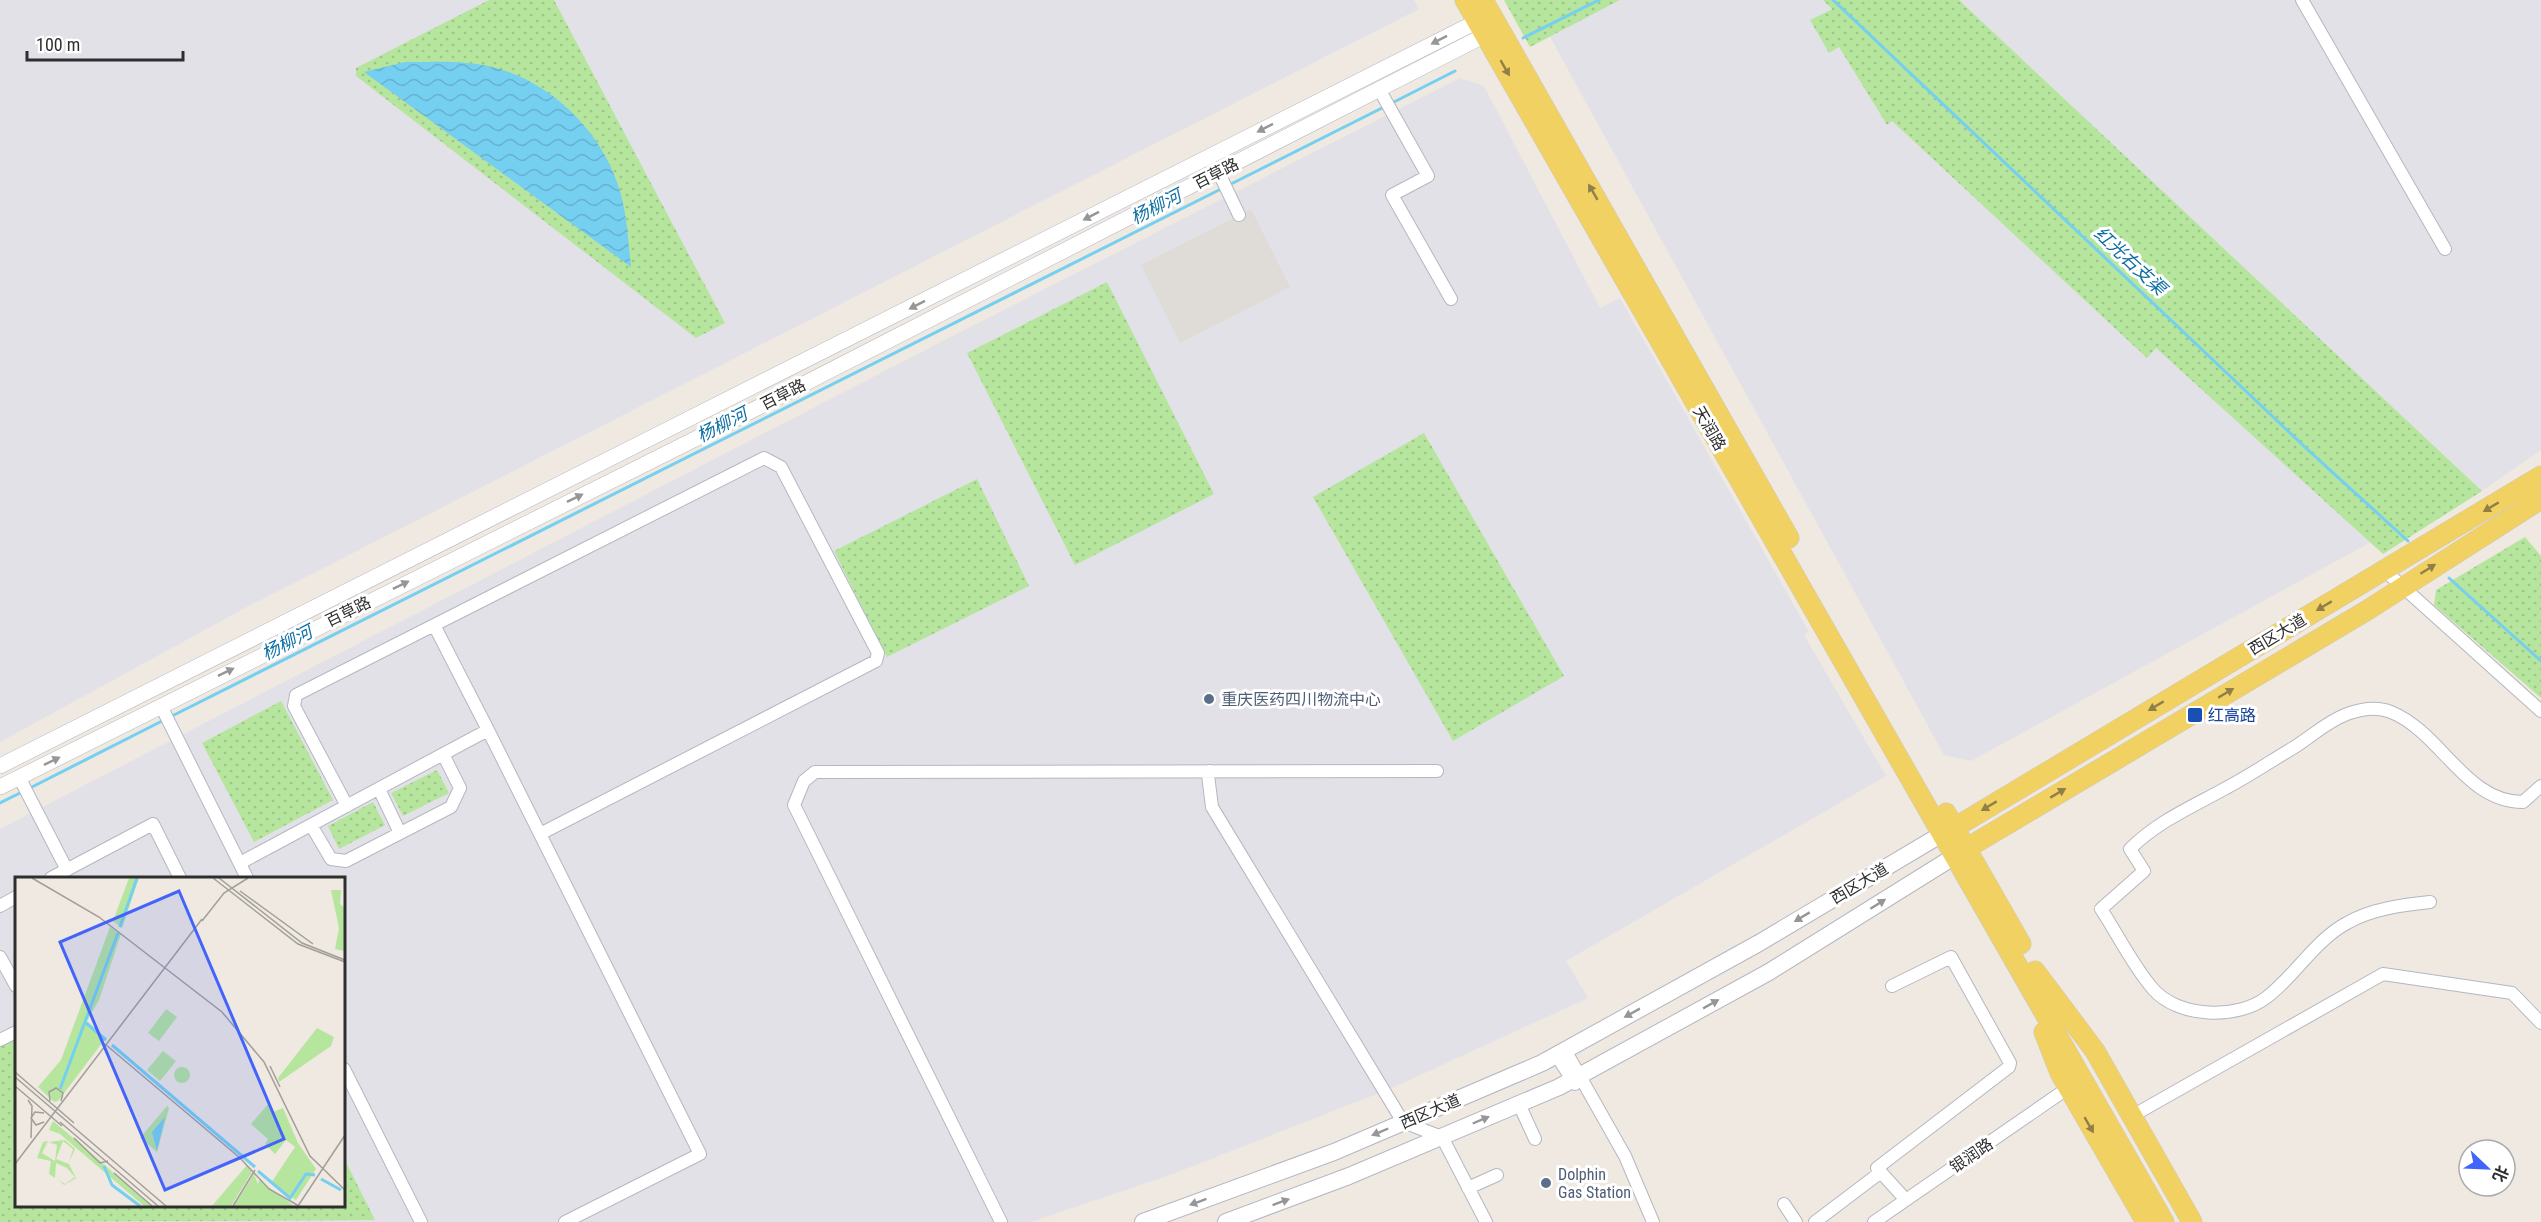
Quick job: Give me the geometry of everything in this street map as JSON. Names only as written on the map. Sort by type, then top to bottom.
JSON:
[{"type":"main road","name":"天润路","points":[[1465,0],[1487,20],[1948,831]]},
{"type":"main road","name":"西区大道","points":[[1143,1222],[1334,1152],[1561,1053],[1759,943],[2541,476]]},
{"type":"main road","name":"西区大道","points":[[1226,1222],[1349,1176],[1520,1104],[1575,1078],[1769,972],[1960,851],[2366,611],[2541,499]]},
{"type":"main road","points":[[1948,831],[2029,973],[2164,1222]]},
{"type":"main road","points":[[2029,973],[2060,1073],[2146,1222]]},
{"type":"main road","points":[[2029,973],[2095,1051],[2192,1222]]},
{"type":"main road","points":[[2029,973],[2178,1222]]},
{"type":"street","points":[[2302,0],[2445,249]]},
{"type":"street","name":"百草路","points":[[0,787],[24,786],[749,412],[1223,182],[1385,100],[1487,20]]},
{"type":"street","name":"百草路","points":[[0,766],[1487,20]]},
{"type":"street","points":[[1385,100],[1428,176],[1392,195],[1451,299]]},
{"type":"street","points":[[1223,182],[1239,215]]},
{"type":"street","points":[[347,806],[294,706],[296,695],[764,458],[781,467],[878,653],[876,661],[540,834]]},
{"type":"street","points":[[2384,570],[2541,711]]},
{"type":"street","points":[[434,625],[700,1154],[565,1222]]},
{"type":"street","points":[[2430,902],[2376,911],[2346,923],[2319,944],[2266,998],[2232,1011],[2199,1013],[2171,1003],[2154,990],[2101,909],[2144,871],[2130,849],[2146,832],[2227,788],[2303,742],[2324,726],[2346,715],[2370,708],[2391,712],[2415,727],[2485,793],[2509,802],[2523,802],[2541,786]]},
{"type":"street","points":[[165,714],[246,877]]},
{"type":"street","points":[[240,863],[488,730]]},
{"type":"street","points":[[311,825],[331,859],[346,861],[451,807],[460,789],[443,754]]},
{"type":"street","points":[[1210,771],[1208,775],[1212,807],[1403,1122],[1442,1137],[1486,1222]]},
{"type":"street","points":[[1001,1222],[794,805],[804,781],[815,772],[1437,771]]},
{"type":"street","points":[[24,786],[67,870]]},
{"type":"street","points":[[379,789],[400,833]]},
{"type":"street","points":[[55,877],[153,824],[179,877]]},
{"type":"street","points":[[0,906],[15,898]]},
{"type":"street","points":[[0,957],[15,984]]},
{"type":"street","points":[[1892,986],[1951,957],[2010,1063],[2009,1067],[1877,1168],[1906,1200]]},
{"type":"street","points":[[2132,1116],[2383,974],[2512,993],[2541,1023]]},
{"type":"street","points":[[0,1040],[15,1032]]},
{"type":"street","points":[[1561,1053],[1617,1156],[1645,1222]]},
{"type":"street","points":[[345,1071],[421,1222]]},
{"type":"street","points":[[1575,1078],[1626,1156],[1653,1222]]},
{"type":"street","name":"银润路","points":[[1874,1222],[2068,1089]]},
{"type":"street","points":[[1520,1104],[1535,1139]]},
{"type":"street","points":[[1815,1222],[1881,1172]]},
{"type":"street","points":[[1468,1188],[1497,1175]]},
{"type":"street","points":[[1784,1204],[1796,1222]]},
{"type":"shaded area","points":[[0,0],[1414,0],[1419,9],[245,608],[0,742]]},
{"type":"shaded area","points":[[1620,0],[1823,0],[1832,8],[1811,20],[1829,52],[1839,47],[1887,125],[1892,121],[2148,357],[2156,348],[2371,542],[1971,761],[1944,755],[1549,35]]},
{"type":"shaded area","points":[[1959,0],[2541,0],[2541,450],[2482,491]]},
{"type":"shaded area","points":[[1460,78],[1484,86],[1600,308],[1620,298],[1809,632],[1804,635],[1886,776],[1566,961],[1588,998],[1392,1088],[1170,1175],[1031,1222],[0,1222],[0,829],[925,350]]},
{"type":"shaded area","points":[[1251,209],[1290,287],[1180,343],[1141,265]]},
{"type":"green space","points":[[489,0],[554,0],[725,323],[696,338],[356,76],[356,68]]},
{"type":"green space","points":[[1504,0],[1620,0],[1530,47]]},
{"type":"green space","points":[[1823,0],[1959,0],[2482,491],[2383,554],[2156,348],[2147,358],[1892,121],[1887,125],[1839,47],[1829,53],[1810,20],[1832,9]]},
{"type":"green space","points":[[1107,282],[1214,494],[1075,565],[967,353]]},
{"type":"green space","points":[[1424,433],[1564,676],[1453,741],[1313,497]]},
{"type":"green space","points":[[977,479],[1029,586],[887,657],[834,551]]},
{"type":"green space","points":[[2525,537],[2541,556],[2541,698],[2434,605],[2436,590]]},
{"type":"green space","points":[[281,701],[333,800],[254,842],[202,743]]},
{"type":"green space","points":[[437,770],[449,793],[403,816],[391,793]]},
{"type":"green space","points":[[373,802],[385,825],[339,849],[328,826]]},
{"type":"green space","points":[[15,1036],[15,1207],[345,1207],[345,1160],[375,1220],[0,1222],[0,1043]]},
{"type":"water","points":[[405,62],[460,62],[492,67],[534,84],[553,96],[570,111],[599,145],[618,185],[625,215],[631,267],[364,72]]},
{"type":"waterway","name":"杨柳河","points":[[1523,38],[1599,0]]},
{"type":"waterway","name":"红光右支渠","points":[[1833,0],[2308,450],[2408,541]]},
{"type":"waterway","name":"杨柳河","points":[[1390,104],[1455,71]]},
{"type":"waterway","name":"杨柳河","points":[[1229,185],[1384,107]]},
{"type":"waterway","name":"杨柳河","points":[[170,717],[1223,188]]},
{"type":"waterway","name":"红光右支渠","points":[[2449,578],[2541,661]]},
{"type":"waterway","name":"杨柳河","points":[[28,789],[164,720]]},
{"type":"waterway","name":"杨柳河","points":[[0,803],[22,792]]},
{"type":"place","name":"重庆医药四川物流中心","points":[[1209,699]]},
{"type":"place","name":"红高路","points":[[2195,715]]},
{"type":"place","name":"Dolphin Gas Station","points":[[1546,1183]]}]
